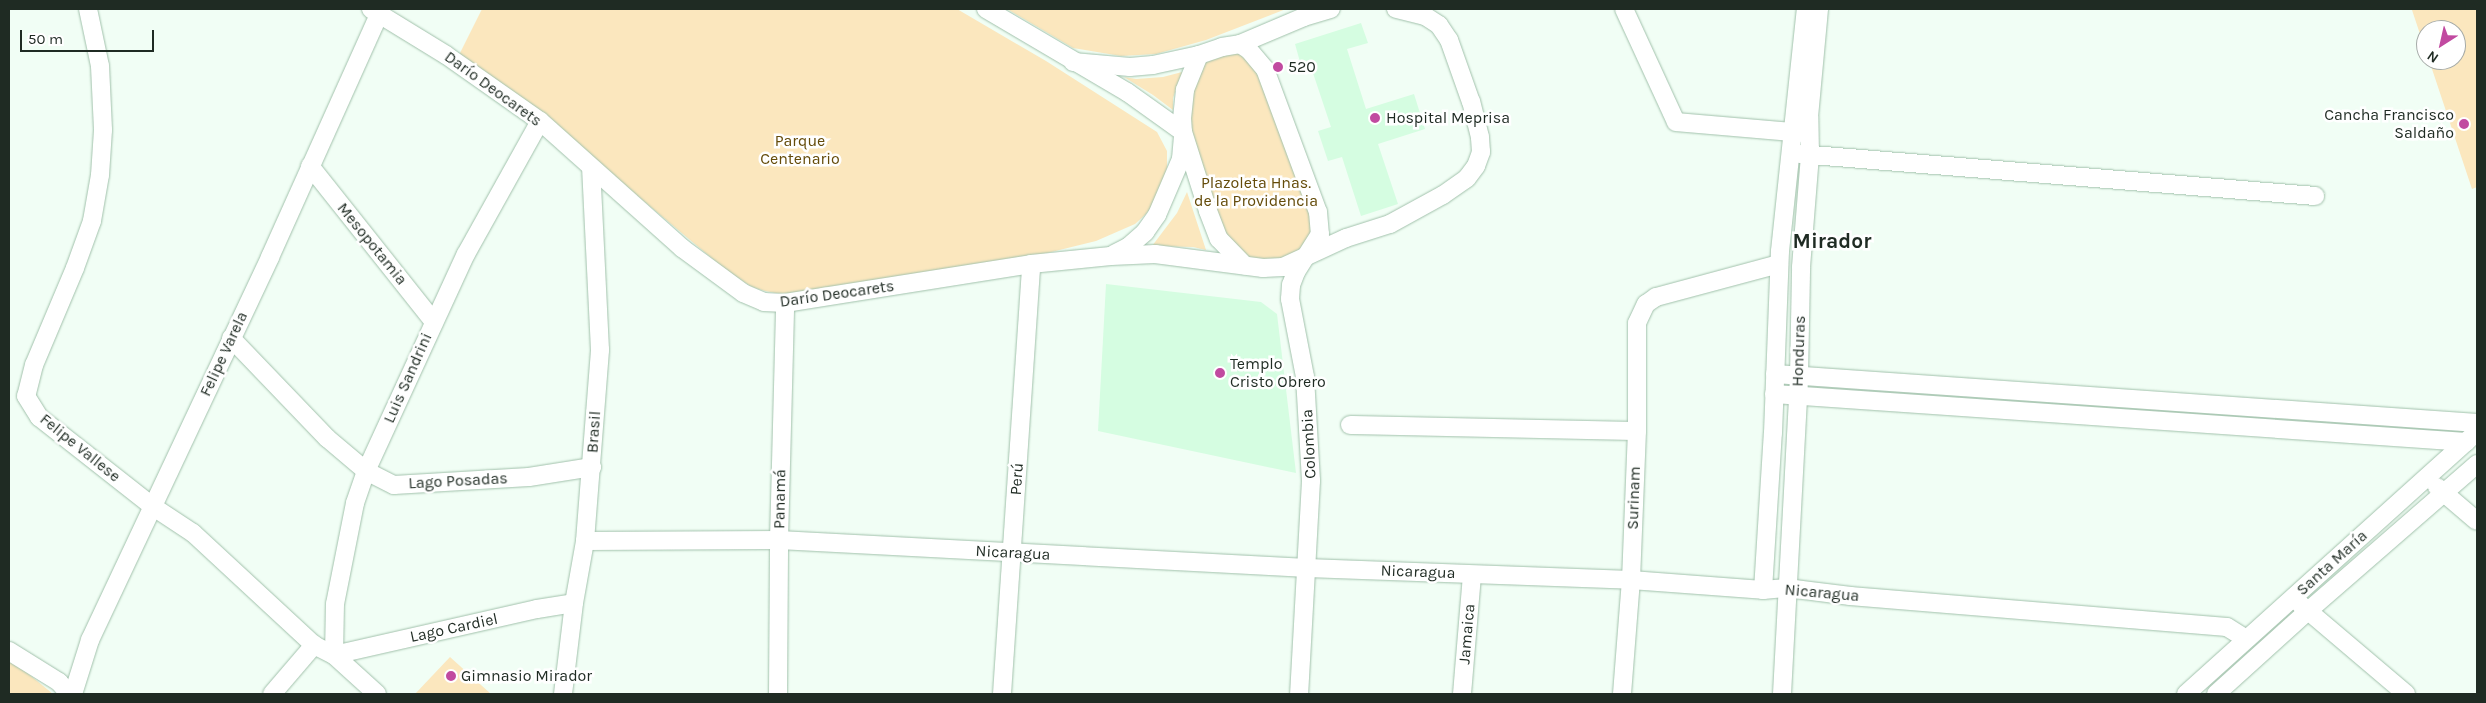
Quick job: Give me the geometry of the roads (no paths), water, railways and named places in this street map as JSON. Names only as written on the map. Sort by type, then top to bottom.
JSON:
[{"type":"street","name":"Felipe Vallese","points":[[88,9],[100,66],[103,130],[100,175],[92,221],[75,268],[34,364],[26,396],[39,416],[152,506],[193,533],[314,645],[334,655],[376,694]]},
{"type":"street","points":[[986,9],[1073,62],[1127,92],[1183,132],[1219,239],[1245,266]]},
{"type":"street","points":[[1073,62],[1130,67],[1153,65],[1240,44],[1304,17],[1331,9]]},
{"type":"street","name":"Darío Deocarets","points":[[375,11],[446,54],[540,121],[682,248],[742,293],[764,302],[785,304],[1032,264],[1111,256],[1155,254],[1245,266],[1283,267],[1306,255],[1390,224],[1443,195],[1467,178],[1476,166],[1481,152],[1480,137],[1471,102],[1449,40],[1439,25],[1425,16],[1396,9]]},
{"type":"street","points":[[1624,9],[1676,122],[1801,133]]},
{"type":"street","name":"Honduras","points":[[1782,694],[1799,376],[1801,267],[1810,156],[1801,133],[1806,9]]},
{"type":"street","name":"Honduras","points":[[1763,590],[1779,264],[1791,153],[1801,133],[1819,9]]},
{"type":"street","name":"Felipe Varela","points":[[71,694],[90,640],[310,166],[375,11]]},
{"type":"street","name":"Colombia","points":[[1240,44],[1249,50],[1265,69],[1318,212],[1320,234],[1296,272],[1291,284],[1290,298],[1305,377],[1311,481],[1299,694]]},
{"type":"street","points":[[1111,256],[1128,247],[1139,237],[1157,215],[1168,193],[1181,159],[1185,90],[1199,55]]},
{"type":"street","name":"Luis Sandrini","points":[[334,655],[334,604],[355,503],[366,471],[466,254],[540,121]]},
{"type":"street","points":[[1791,153],[2315,196]]},
{"type":"street","name":"Mesopotamia","points":[[310,166],[434,322]]},
{"type":"street","name":"Brasil","points":[[563,694],[574,603],[585,541],[600,350],[591,168]]},
{"type":"street","name":"Perú","points":[[1002,694],[1032,264]]},
{"type":"street","name":"Surinam","points":[[1622,694],[1631,580],[1637,431],[1637,323],[1646,304],[1656,297],[1779,264]]},
{"type":"street","name":"Panamá","points":[[778,694],[779,540],[785,304]]},
{"type":"street","name":"Lago Posadas","points":[[231,338],[327,438],[366,471],[394,484],[529,477],[592,467]]},
{"type":"street","points":[[1775,374],[2477,423]]},
{"type":"street","points":[[1774,394],[2472,437]]},
{"type":"street","points":[[1350,425],[1637,431]]},
{"type":"street","name":"Santa María","points":[[2186,694],[2472,437]]},
{"type":"street","name":"Santa María","points":[[2216,694],[2477,464]]},
{"type":"street","points":[[2426,479],[2446,493],[2477,521]]},
{"type":"street","name":"Nicaragua","points":[[585,541],[779,540],[1307,568],[1631,580],[1763,590],[1787,588],[1850,596],[2227,627],[2246,639]]},
{"type":"street","name":"Jamaica","points":[[1462,694],[1472,574]]},
{"type":"street","points":[[2293,597],[2406,694]]},
{"type":"street","name":"Lago Cardiel","points":[[334,655],[537,609],[574,603]]},
{"type":"street","points":[[272,694],[314,645]]},
{"type":"street","points":[[9,651],[59,682],[71,694]]},
{"type":"place","name":"520","points":[[1278,67]]},
{"type":"place","name":"Hospital Meprisa","points":[[1375,118]]},
{"type":"place","name":"Cancha Francisco Saldaño","points":[[2464,124]]},
{"type":"place","name":"Templo Cristo Obrero","points":[[1220,373]]},
{"type":"place","name":"Gimnasio Mirador","points":[[451,676]]},
{"type":"district","name":"Mirador","points":[[1832,241]]},
{"type":"park label","name":"Parque Centenario","points":[[800,150]]},
{"type":"park label","name":"Plazoleta Hnas. de la Providencia","points":[[1256,192]]}]
